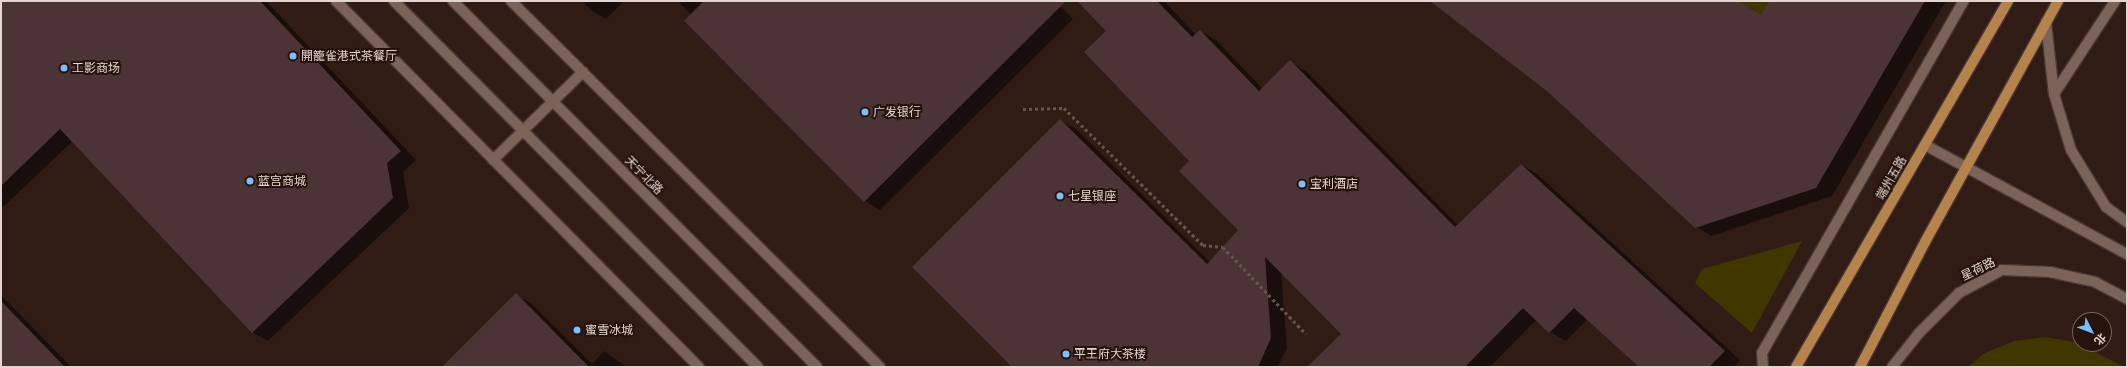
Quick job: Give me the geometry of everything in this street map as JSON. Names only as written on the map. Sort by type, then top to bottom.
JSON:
[{"type":"main road","points":[[336,1],[699,367]]},
{"type":"main road","points":[[394,1],[758,367]]},
{"type":"main road","name":"天宁北路","points":[[452,1],[817,367]]},
{"type":"main road","points":[[511,1],[880,367]]},
{"type":"main road","points":[[1763,367],[1762,354],[1964,1]]},
{"type":"main road","name":"端州五路","points":[[1796,367],[2008,1]]},
{"type":"main road","points":[[1860,367],[1966,168],[2058,1]]},
{"type":"main road","points":[[2054,94],[2115,1]]},
{"type":"main road","points":[[2046,22],[2054,94],[2071,150],[2088,181],[2106,207],[2127,222]]},
{"type":"main road","points":[[493,160],[583,72]]},
{"type":"main road","points":[[1925,145],[2127,254]]},
{"type":"main road","name":"星荷路","points":[[1892,367],[1919,333],[1959,293],[2002,270],[2050,272],[2095,282],[2127,299]]},
{"type":"path","points":[[1024,109],[1064,108],[1203,245],[1223,247],[1306,334]]},
{"type":"shaded area","points":[[1738,1],[1769,1],[1761,15]]},
{"type":"shaded area","points":[[1802,241],[1752,333],[1695,283],[1702,269]]},
{"type":"shaded area","points":[[2045,337],[2072,342],[2072,352],[2094,352],[2125,367],[1968,367],[1983,354],[2014,341]]},
{"type":"building","name":"蓝宫商城","points":[[1,1],[260,1],[401,151],[387,163],[393,198],[252,333],[60,129],[1,186]]},
{"type":"building","name":"广发银行","points":[[704,1],[1066,1],[864,202],[684,21]]},
{"type":"building","points":[[1077,1],[1157,1],[1192,37],[1200,30],[1259,91],[1290,60],[1455,227],[1521,164],[1725,351],[1709,367],[1639,367],[1574,308],[1549,333],[1523,308],[1465,367],[1307,367],[1341,334],[1265,257],[1271,338],[1258,367],[1012,367],[912,267],[1060,119],[1207,264],[1238,230],[1179,171],[1189,161],[1084,52],[1106,31]]},
{"type":"building","points":[[1430,1],[1738,1],[1761,15],[1769,1],[1925,1],[1816,188],[1695,228],[1548,92]]},
{"type":"building","points":[[516,293],[589,367],[442,367]]},
{"type":"building","points":[[1,301],[65,367],[1,367]]},
{"type":"place","name":"開籠雀港式茶餐厅","points":[[293,56]]},
{"type":"place","name":"工影商场","points":[[64,68]]},
{"type":"place","name":"广发银行","points":[[865,112]]},
{"type":"place","name":"蓝宫商城","points":[[250,181]]},
{"type":"place","name":"宝利酒店","points":[[1302,184]]},
{"type":"place","name":"七星银座","points":[[1060,196]]},
{"type":"place","name":"蜜雪冰城","points":[[577,330]]},
{"type":"place","name":"平王府大茶楼","points":[[1066,354]]}]
